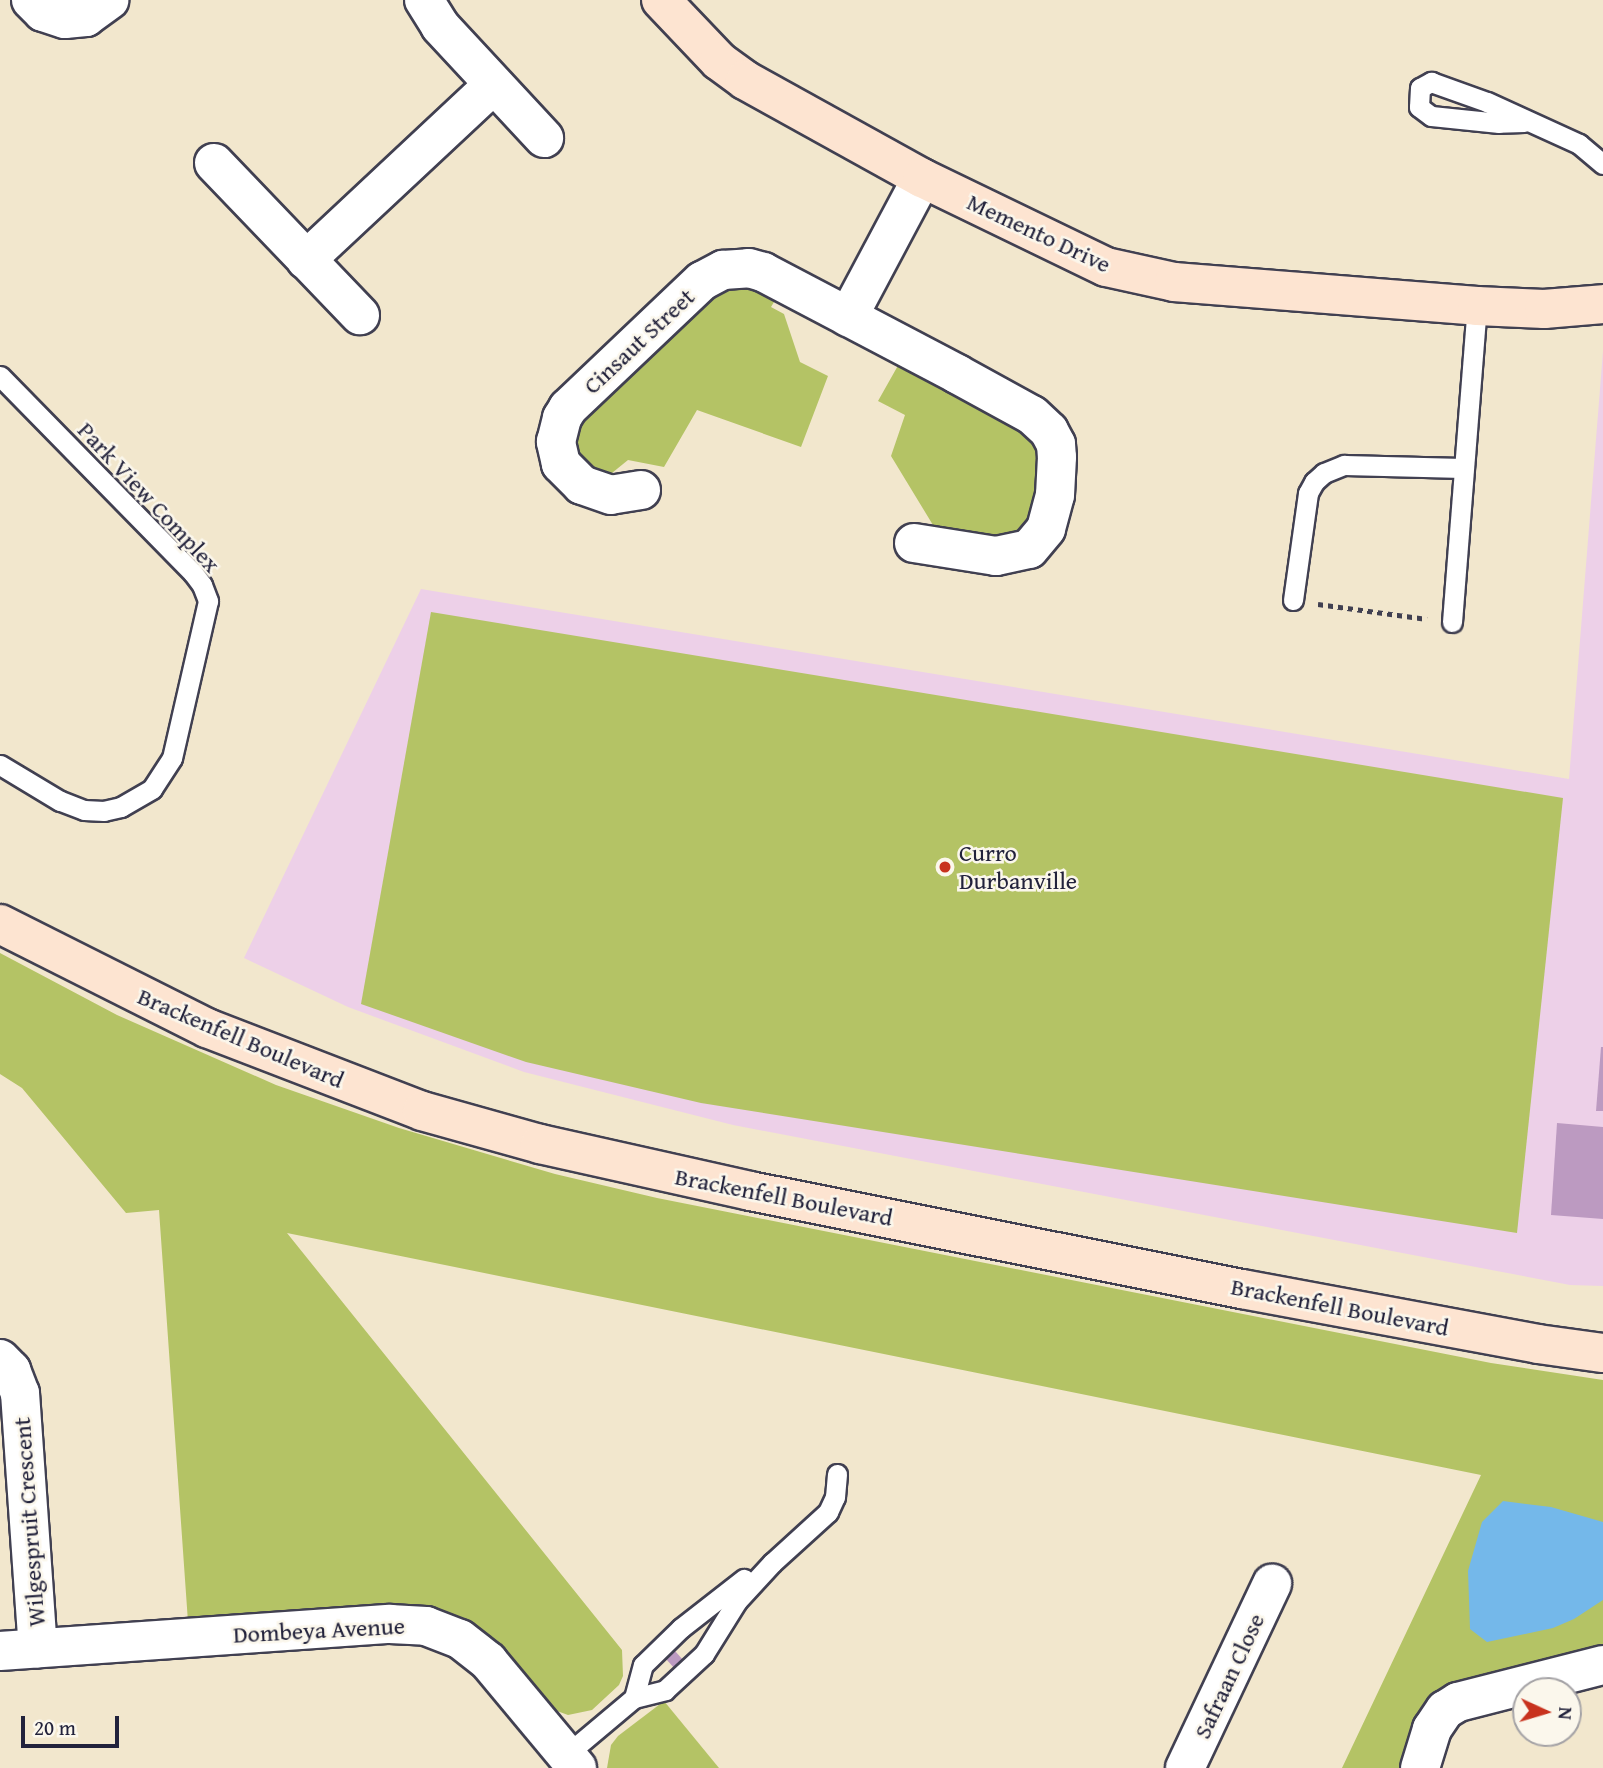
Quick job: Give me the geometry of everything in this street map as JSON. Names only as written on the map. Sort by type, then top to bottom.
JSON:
[{"type":"street","points":[[30,0],[43,12],[65,19],[86,17],[109,0]]},
{"type":"street","points":[[424,0],[440,26],[492,86],[544,138]]},
{"type":"street","name":"Memento Drive","points":[[661,0],[730,71],[922,178],[1106,267],[1174,282],[1477,306],[1544,309],[1603,304]]},
{"type":"street","points":[[306,260],[492,86]]},
{"type":"street","points":[[214,163],[360,315]]},
{"type":"street","points":[[848,317],[922,178]]},
{"type":"street","name":"Cinsaut Street","points":[[641,490],[611,495],[582,485],[561,464],[556,442],[558,429],[568,408],[702,281],[723,270],[749,268],[763,272],[1032,415],[1043,423],[1056,444],[1055,495],[1046,529],[1029,549],[1017,554],[996,556],[914,543]]},
{"type":"street","name":"Brackenfell Boulevard","points":[[0,924],[219,1033],[422,1111],[540,1144],[750,1191],[1242,1289],[1538,1344],[1603,1353]]},
{"type":"street","name":"Wilgespruit Crescent","points":[[0,1360],[10,1370],[20,1393],[38,1648]]},
{"type":"street","name":"Safraan Close","points":[[1185,1768],[1272,1584]]},
{"type":"street","name":"Dombeya Avenue","points":[[0,1651],[390,1624],[426,1626],[460,1639],[482,1655],[572,1762]]},
{"type":"street","points":[[1420,1768],[1432,1729],[1445,1710],[1458,1702],[1603,1665]]},
{"type":"lane","points":[[1524,122],[1499,124],[1430,116],[1419,107],[1420,88],[1427,82],[1487,102],[1524,122],[1578,144],[1603,164]]},
{"type":"lane","points":[[1452,622],[1477,306]]},
{"type":"lane","name":"Park View Complex","points":[[0,376],[192,573],[208,601],[172,758],[152,789],[121,807],[104,811],[84,810],[60,801],[0,765]]},
{"type":"lane","points":[[1293,600],[1308,493],[1314,481],[1324,473],[1344,465],[1463,468]]},
{"type":"lane","points":[[634,1698],[665,1690],[705,1654],[737,1601],[772,1563],[828,1512],[835,1497],[837,1474]]},
{"type":"lane","points":[[572,1762],[634,1698],[643,1665],[681,1628],[752,1572],[772,1563]]},
{"type":"path","points":[[1293,600],[1452,622]]},
{"type":"shaded area","name":"Curro Durbanville","points":[[1603,351],[1603,1286],[1570,1285],[733,1125],[524,1072],[348,1007],[244,958],[421,589],[1569,779]]},
{"type":"green space","points":[[741,282],[777,297],[771,307],[784,314],[800,362],[828,376],[801,447],[697,410],[664,467],[628,460],[612,473],[603,474],[584,467],[573,445],[578,422],[710,295]]},
{"type":"green space","points":[[900,362],[1026,432],[1033,439],[1039,459],[1033,520],[1029,527],[1003,539],[936,530],[891,456],[905,415],[878,401]]},
{"type":"green space","name":"Curro Durbanville","points":[[431,612],[1563,798],[1517,1233],[701,1103],[526,1062],[361,1004]]},
{"type":"green space","points":[[0,953],[117,1015],[276,1085],[399,1128],[555,1174],[657,1198],[1491,1363],[1603,1380],[1603,1648],[1468,1680],[1404,1768],[1342,1768],[1481,1475],[287,1233],[622,1650],[623,1676],[619,1685],[592,1710],[568,1715],[549,1708],[491,1639],[188,1622],[159,1210],[126,1213],[22,1088],[0,1074]]},
{"type":"green space","points":[[664,1701],[719,1768],[607,1768],[611,1745],[618,1736]]},
{"type":"water","points":[[1503,1501],[1551,1507],[1603,1522],[1603,1600],[1574,1619],[1553,1628],[1487,1642],[1470,1629],[1468,1571],[1482,1522]]},
{"type":"building","points":[[1601,1047],[1603,1111],[1596,1111]]},
{"type":"building","points":[[1557,1123],[1603,1127],[1603,1219],[1551,1215]]},
{"type":"building","points":[[675,1651],[684,1661],[675,1669],[666,1659]]},
{"type":"place","name":"Curro Durbanville","points":[[945,867]]}]
